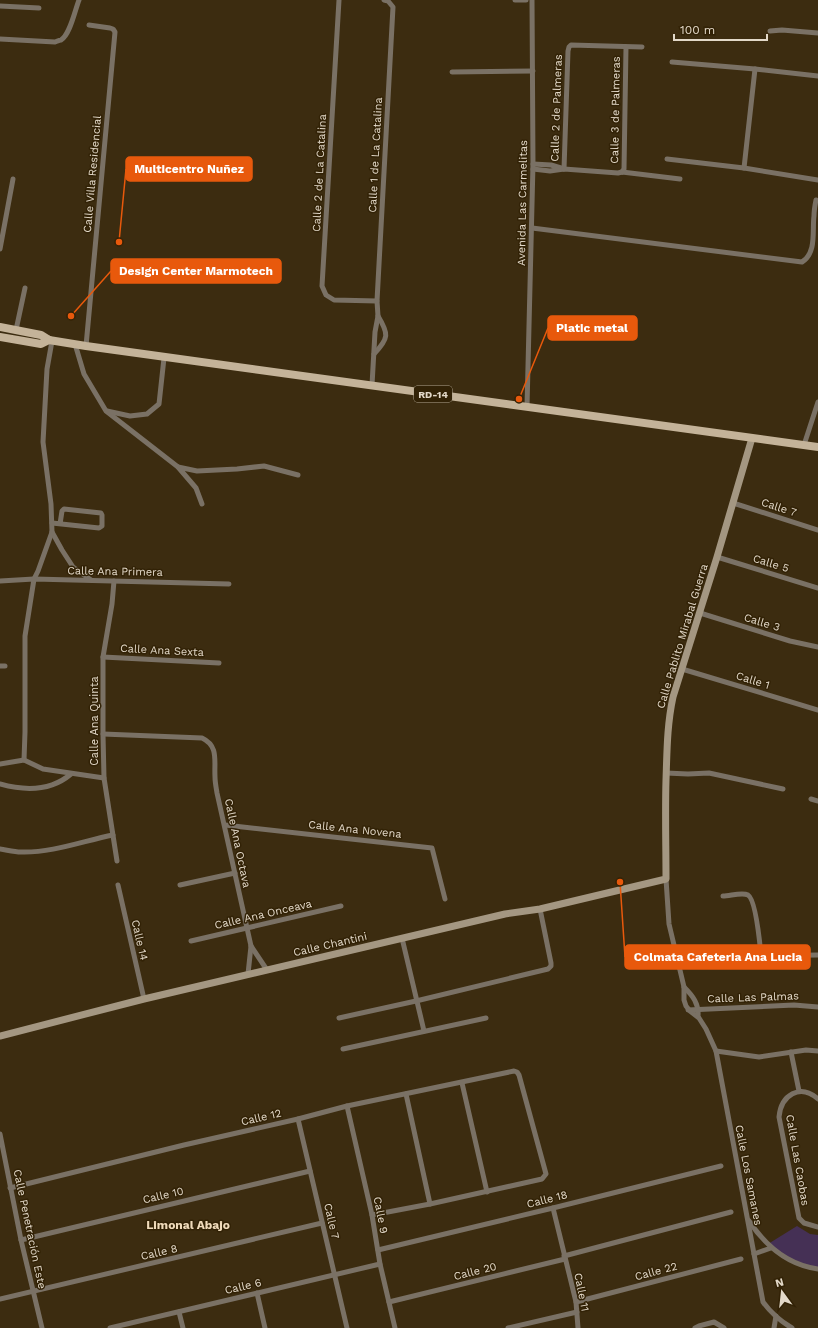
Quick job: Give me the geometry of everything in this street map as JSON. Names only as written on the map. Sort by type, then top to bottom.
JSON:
[{"type":"main road","name":"RD-14","points":[[0,327],[41,335],[50,340],[164,358],[372,385],[818,447]]},
{"type":"main road","name":"RD-14","points":[[0,337],[41,344],[50,340]]},
{"type":"street","points":[[0,39],[55,42],[61,40],[65,37],[79,0]]},
{"type":"street","name":"Calle 2 de La Catalina","points":[[339,0],[322,286],[326,295],[334,300],[377,301]]},
{"type":"street","name":"Calle 1 de La Catalina","points":[[378,316],[377,301],[393,7],[384,0]]},
{"type":"street","points":[[515,0],[526,0]]},
{"type":"street","name":"Avenida Las Carmelitas","points":[[527,407],[533,166],[532,0]]},
{"type":"street","points":[[0,6],[39,8]]},
{"type":"street","name":"Calle Villa Residencial","points":[[86,346],[115,32],[110,28],[89,25]]},
{"type":"street","points":[[770,31],[782,30],[818,33]]},
{"type":"street","name":"Calle 2 de Palmeras","points":[[564,169],[567,59],[569,47],[572,45],[626,47]]},
{"type":"street","points":[[626,47],[642,47]]},
{"type":"street","name":"Calle 3 de Palmeras","points":[[622,172],[624,169],[626,47]]},
{"type":"street","points":[[672,62],[818,76]]},
{"type":"street","points":[[744,168],[755,69]]},
{"type":"street","points":[[452,72],[533,71]]},
{"type":"street","points":[[667,159],[744,168],[818,180]]},
{"type":"street","points":[[533,166],[550,171],[564,169],[618,173],[622,172],[680,179]]},
{"type":"street","points":[[0,249],[13,179]]},
{"type":"street","points":[[532,228],[802,262],[810,255],[813,240],[816,200]]},
{"type":"street","points":[[16,330],[25,288]]},
{"type":"street","points":[[372,385],[378,316]]},
{"type":"street","points":[[374,354],[383,345],[386,339],[385,328],[378,316]]},
{"type":"street","points":[[24,760],[25,636],[34,579],[52,532],[51,504],[42,442],[50,340]]},
{"type":"street","points":[[75,344],[84,374],[106,411],[178,467],[196,488],[202,504]]},
{"type":"street","points":[[106,411],[130,416],[147,414],[159,404],[164,358]]},
{"type":"street","points":[[804,445],[818,402]]},
{"type":"street","name":"Calle Pablito Mirabal Guerra","points":[[684,987],[669,924],[666,879],[666,773],[669,718],[673,697],[718,557],[752,438]]},
{"type":"street","points":[[178,467],[197,471],[264,466],[298,475]]},
{"type":"street","name":"Calle 7","points":[[733,503],[818,530]]},
{"type":"street","points":[[52,523],[60,524],[101,528],[102,514],[64,510],[62,511],[60,524]]},
{"type":"street","points":[[52,532],[74,567],[91,580]]},
{"type":"street","name":"Calle 5","points":[[718,557],[818,588]]},
{"type":"street","name":"Calle Ana Primera","points":[[0,581],[34,579],[229,584]]},
{"type":"street","name":"Calle Ana Quinta","points":[[114,581],[112,604],[103,657],[103,734],[104,778],[117,861]]},
{"type":"street","name":"Calle 3","points":[[700,613],[790,641],[818,647]]},
{"type":"street","name":"Calle Ana Sexta","points":[[103,657],[219,663]]},
{"type":"street","name":"Calle 1","points":[[682,669],[818,710]]},
{"type":"street","name":"Calle Ana Octava","points":[[103,734],[202,738],[211,744],[215,753],[215,777],[217,792],[251,946],[248,974]]},
{"type":"street","points":[[0,764],[24,760],[43,769],[104,778]]},
{"type":"street","points":[[666,773],[709,773],[783,789]]},
{"type":"street","points":[[0,784],[21,789],[36,788],[64,780],[71,774]]},
{"type":"street","points":[[811,799],[818,801]]},
{"type":"street","name":"Calle Ana Novena","points":[[225,825],[432,848],[445,899]]},
{"type":"street","points":[[0,849],[22,852],[46,850],[113,835]]},
{"type":"street","points":[[180,885],[235,873]]},
{"type":"street","name":"Calle Chantini","points":[[0,1036],[248,974],[505,914],[540,909],[666,879]]},
{"type":"street","name":"Calle 14","points":[[118,885],[144,999]]},
{"type":"street","points":[[723,896],[744,894],[750,898],[756,917],[761,956]]},
{"type":"street","name":"Calle Ana Onceava","points":[[190,942],[341,906]]},
{"type":"street","points":[[339,1018],[548,969],[551,966],[551,963],[540,909]]},
{"type":"street","points":[[402,938],[424,1031]]},
{"type":"street","name":"Calle Ana Octava","points":[[251,946],[267,970]]},
{"type":"street","points":[[676,957],[818,955]]},
{"type":"street","points":[[684,987],[694,999],[698,1009]]},
{"type":"street","points":[[684,987],[684,1000],[688,1010]]},
{"type":"street","name":"Calle Las Palmas","points":[[688,1010],[794,1005],[818,1007]]},
{"type":"street","name":"Calle Los Samanes","points":[[698,1009],[698,1016]]},
{"type":"street","name":"Calle Los Samanes","points":[[688,1010],[698,1016],[716,1051],[763,1302],[784,1324],[792,1328]]},
{"type":"street","points":[[343,1049],[486,1018]]},
{"type":"street","points":[[716,1051],[759,1057],[806,1050],[818,1051]]},
{"type":"street","points":[[791,1052],[799,1091],[806,1091],[818,1099]]},
{"type":"street","name":"Calle 12","points":[[10,1188],[347,1106],[514,1071],[519,1075],[546,1174],[542,1179],[487,1192]]},
{"type":"street","points":[[372,1215],[487,1192],[462,1083]]},
{"type":"street","name":"Calle Las Caobas","points":[[799,1091],[789,1096],[784,1102],[781,1106],[779,1117],[798,1218],[804,1223],[818,1227]]},
{"type":"street","points":[[406,1094],[430,1204]]},
{"type":"street","name":"Calle 9","points":[[347,1106],[372,1215],[380,1264],[395,1328]]},
{"type":"street","name":"Calle 7","points":[[298,1119],[347,1328]]},
{"type":"street","name":"Calle Penetración Este","points":[[0,1134],[2,1154],[42,1328]]},
{"type":"street","name":"Calle 18","points":[[378,1250],[721,1166]]},
{"type":"street","name":"Calle 10","points":[[21,1240],[310,1170]]},
{"type":"street","name":"Calle 11","points":[[553,1208],[576,1302],[578,1328]]},
{"type":"street","name":"Calle 20","points":[[389,1302],[565,1258],[731,1212]]},
{"type":"street","points":[[748,1220],[771,1248],[793,1262],[809,1268],[818,1269]]},
{"type":"street","name":"Calle 8","points":[[0,1299],[322,1223]]},
{"type":"street","points":[[754,1254],[771,1248]]},
{"type":"street","name":"Calle 22","points":[[576,1302],[741,1259]]},
{"type":"street","name":"Calle 6","points":[[110,1328],[380,1264]]},
{"type":"street","points":[[257,1293],[265,1328]]},
{"type":"street","points":[[179,1312],[183,1328]]},
{"type":"street","points":[[508,1328],[577,1312]]},
{"type":"street","points":[[774,1328],[776,1316]]},
{"type":"street","points":[[695,1328],[714,1322],[724,1328]]},
{"type":"shaded area","points":[[797,1226],[810,1234],[818,1235],[818,1268],[793,1262],[768,1244]]},
{"type":"place","name":"Multicentro Nuñez","points":[[119,242]]},
{"type":"place","name":"Design Center Marmotech","points":[[71,316]]},
{"type":"place","name":"Platic metal","points":[[519,399]]},
{"type":"place","name":"Colmata Cafeteria Ana Lucia","points":[[620,882]]},
{"type":"district","name":"Limonal Abajo","points":[[188,1225]]}]
